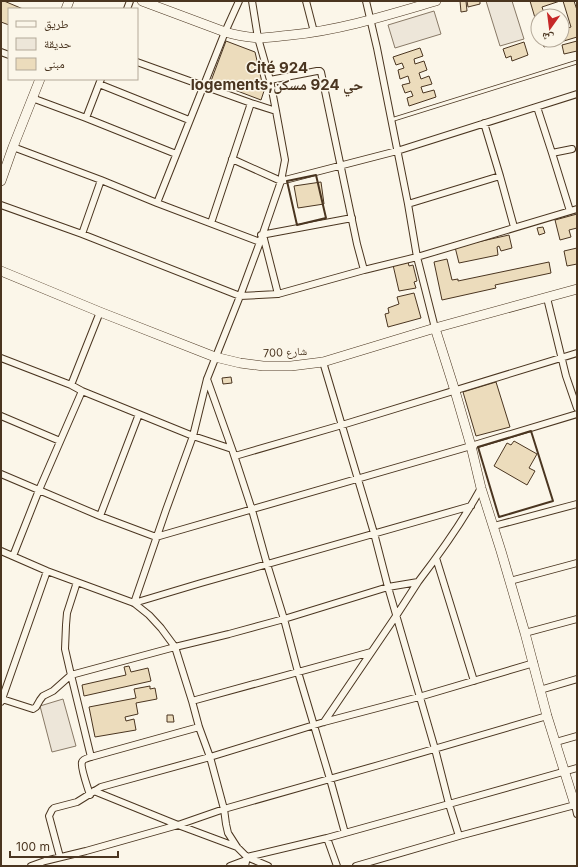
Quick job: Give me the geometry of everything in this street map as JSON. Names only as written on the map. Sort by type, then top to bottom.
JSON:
[{"type":"street","points":[[142,1],[225,32],[258,38],[314,32],[370,20],[436,1]]},
{"type":"street","points":[[157,203],[189,120],[239,1]]},
{"type":"street","points":[[134,603],[156,537],[193,436],[207,379],[240,296],[281,181],[285,160],[270,80],[258,38],[252,1]]},
{"type":"street","points":[[306,1],[314,32]]},
{"type":"street","points":[[366,1],[377,48],[417,257],[435,328],[471,446],[481,488],[526,633],[547,716],[576,805],[577,814]]},
{"type":"street","points":[[138,62],[276,111]]},
{"type":"street","points":[[270,80],[321,72],[357,244],[364,270]]},
{"type":"street","points":[[1,181],[40,80]]},
{"type":"street","points":[[86,118],[100,81],[189,120]]},
{"type":"street","points":[[232,159],[281,181],[397,151],[577,94]]},
{"type":"street","points":[[32,98],[176,154]]},
{"type":"street","points":[[211,223],[252,103]]},
{"type":"street","points":[[537,107],[570,211]]},
{"type":"street","points":[[484,123],[514,227]]},
{"type":"street","points":[[13,147],[211,223],[261,237],[352,218]]},
{"type":"street","points":[[552,153],[572,148]]},
{"type":"street","points":[[408,204],[500,176]]},
{"type":"street","points":[[82,234],[101,180]]},
{"type":"street","points":[[1,205],[82,234],[240,296],[278,294],[417,257],[577,209]]},
{"type":"street","points":[[261,237],[278,294]]},
{"type":"street","name":"شارع 700","points":[[1,271],[215,357],[240,363],[263,366],[291,366],[324,362],[435,328],[577,289]]},
{"type":"street","points":[[547,298],[566,376],[577,408]]},
{"type":"street","points":[[71,385],[100,312]]},
{"type":"street","points":[[235,456],[455,391],[577,353]]},
{"type":"street","points":[[1,358],[71,385],[193,436],[232,449]]},
{"type":"street","points":[[324,362],[374,533],[396,616],[459,836]]},
{"type":"street","points":[[207,379],[235,456],[252,510],[345,833]]},
{"type":"street","points":[[13,556],[38,490],[82,390]]},
{"type":"street","points":[[100,516],[139,414]]},
{"type":"street","points":[[1,474],[100,516],[156,537],[577,414]]},
{"type":"street","points":[[1,416],[60,441]]},
{"type":"street","points":[[324,722],[471,506],[481,488]]},
{"type":"street","points":[[494,526],[577,504]]},
{"type":"street","points":[[134,603],[471,506]]},
{"type":"street","points":[[1,551],[47,571],[134,603],[149,615],[161,628],[176,647],[199,727],[210,757],[224,810],[228,833],[246,861],[268,866]]},
{"type":"street","points":[[436,558],[474,681]]},
{"type":"street","points":[[510,581],[577,563]]},
{"type":"street","points":[[47,571],[2,700],[33,709],[44,696],[58,688],[71,676],[284,619],[388,587],[418,582]]},
{"type":"street","points":[[77,582],[67,613],[66,649],[71,676],[91,757]]},
{"type":"street","points":[[526,633],[577,619]]},
{"type":"street","points":[[192,702],[371,652]]},
{"type":"street","points":[[60,857],[49,816],[50,813],[54,808],[77,802],[101,787],[210,757],[313,725],[419,697],[534,663]]},
{"type":"street","points":[[540,690],[577,679]]},
{"type":"street","points":[[31,866],[178,825],[224,810],[547,716]]},
{"type":"street","points":[[199,727],[83,760],[84,779],[92,793],[237,847]]},
{"type":"street","points":[[556,742],[577,736]]},
{"type":"street","points":[[230,866],[577,768]]},
{"type":"street","points":[[356,866],[459,836],[576,805]]},
{"type":"street","points":[[327,838],[337,866]]},
{"type":"lane","points":[[391,120],[577,62]]},
{"type":"green space","points":[[486,1],[512,1],[524,39],[500,46]]},
{"type":"green space","points":[[434,11],[441,34],[395,48],[388,25]]},
{"type":"green space","points":[[63,699],[76,746],[52,752],[40,706]]},
{"type":"building","points":[[1,1],[21,8],[8,8],[8,25],[1,22]]},
{"type":"building","points":[[460,1],[466,1],[467,11],[461,12]]},
{"type":"building","points":[[467,1],[480,1],[480,4],[468,7]]},
{"type":"building","points":[[530,1],[560,1],[542,8],[532,8]]},
{"type":"building","points":[[563,1],[574,1],[577,10],[577,37],[570,39],[570,8],[565,8]]},
{"type":"building","points":[[226,41],[255,52],[264,91],[261,100],[211,81]]},
{"type":"building","points":[[577,41],[577,51],[564,54],[563,48],[570,48],[570,43]]},
{"type":"building","points":[[524,42],[528,55],[512,61],[511,56],[506,58],[503,49]]},
{"type":"building","points":[[420,48],[423,56],[414,59],[415,64],[424,61],[427,70],[419,73],[421,79],[429,76],[432,84],[421,87],[423,93],[434,90],[436,97],[409,106],[407,98],[413,96],[411,91],[405,93],[402,85],[410,83],[408,76],[400,79],[398,70],[404,68],[402,63],[396,65],[393,57]]},
{"type":"building","points":[[321,182],[324,204],[298,208],[294,186]]},
{"type":"building","points":[[577,214],[577,228],[569,230],[571,237],[560,240],[555,220]]},
{"type":"building","points":[[543,227],[545,233],[539,235],[537,228]]},
{"type":"building","points":[[509,235],[512,248],[501,251],[499,246],[497,247],[498,255],[459,263],[455,247]]},
{"type":"building","points":[[577,248],[577,264],[567,266],[564,251]]},
{"type":"building","points":[[447,259],[452,280],[458,279],[458,281],[549,262],[551,273],[495,285],[496,288],[442,300],[434,262]]},
{"type":"building","points":[[408,262],[409,266],[413,265],[417,281],[414,282],[416,288],[399,291],[393,265]]},
{"type":"building","points":[[414,293],[421,318],[388,327],[385,314],[389,313],[388,308],[399,304],[397,297]]},
{"type":"building","points":[[231,377],[232,383],[223,384],[222,378]]},
{"type":"building","points":[[496,382],[510,427],[476,436],[463,392]]},
{"type":"building","points":[[514,441],[537,454],[529,468],[535,471],[527,485],[494,466],[507,443],[511,445]]},
{"type":"building","points":[[129,666],[131,672],[148,668],[151,681],[84,696],[82,685],[126,675],[124,667]]},
{"type":"building","points":[[150,686],[150,689],[155,688],[157,699],[136,703],[138,714],[125,717],[126,721],[134,719],[136,730],[95,737],[89,707],[136,698],[134,689]]},
{"type":"building","points":[[167,715],[173,715],[174,722],[167,722]]},
{"type":"wall","points":[[316,175],[326,218],[297,225],[287,181],[316,175]]},
{"type":"wall","points":[[531,431],[553,501],[499,517],[478,447],[531,431]]},
{"type":"district","name":"Cité 924 logements;حي 924 مسكن","points":[[277,76]]}]
